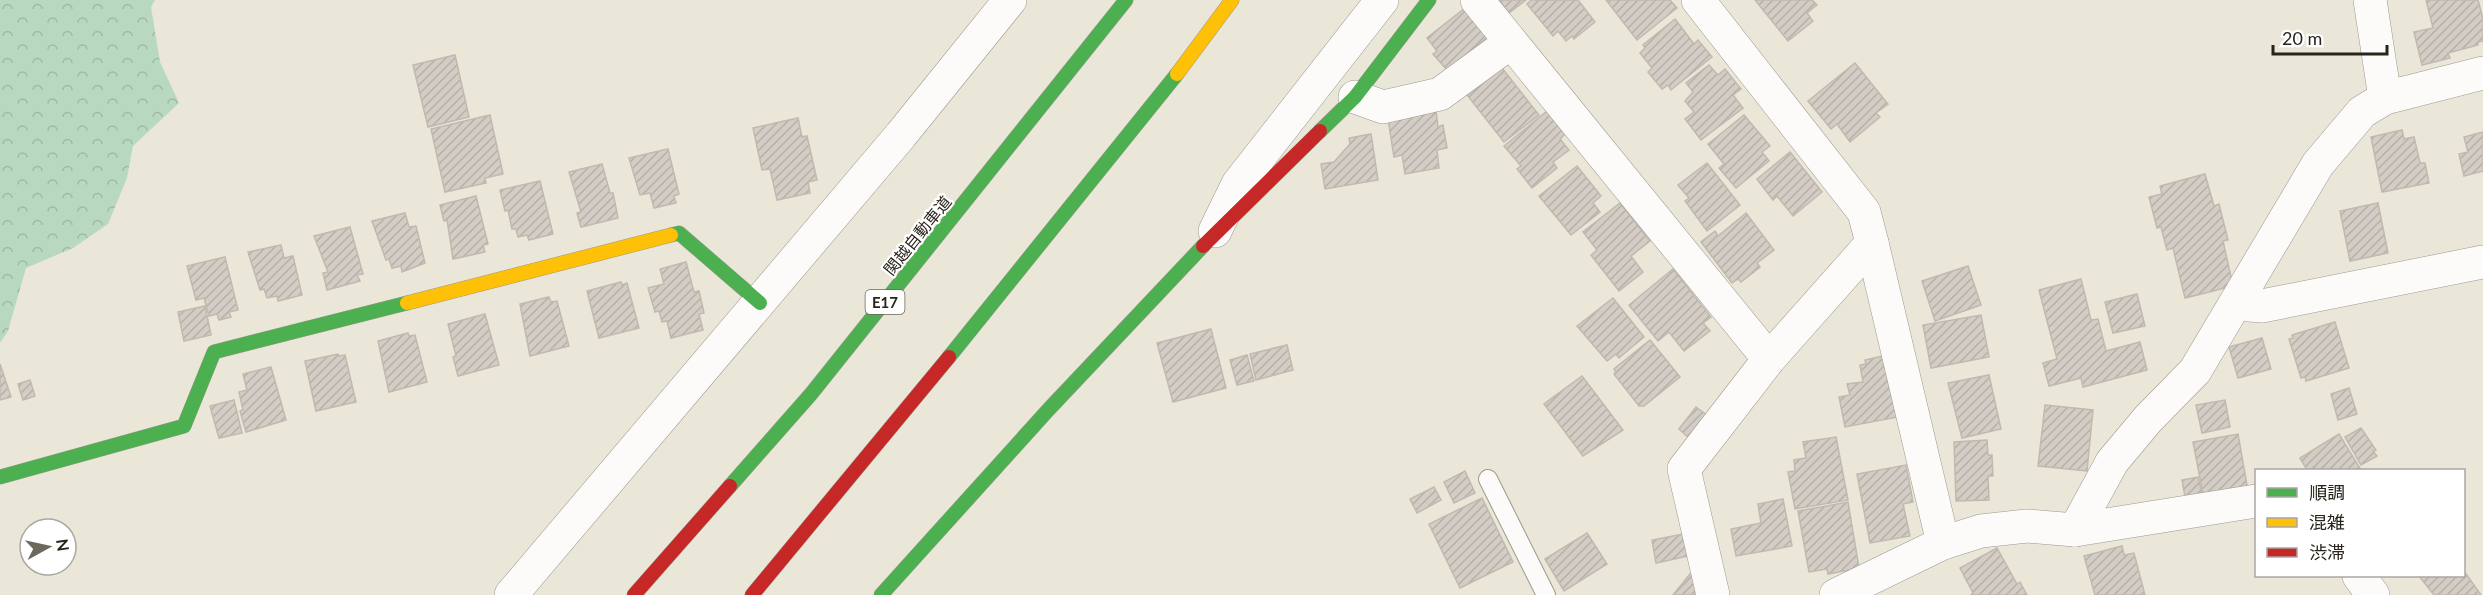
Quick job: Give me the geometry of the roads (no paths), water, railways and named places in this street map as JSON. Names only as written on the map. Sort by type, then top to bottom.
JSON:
[{"type":"main road","name":"関越自動車道","points":[[634,595],[811,394],[1126,0]]},
{"type":"main road","points":[[752,595],[869,456],[1176,75],[1232,0]]},
{"type":"main road","points":[[881,595],[1041,418],[1211,238],[1354,97],[1429,0]]},
{"type":"main road","points":[[0,477],[184,426],[214,352],[679,233],[760,303]]},
{"type":"street","points":[[511,595],[760,303],[1010,0]]},
{"type":"street","points":[[1211,238],[1238,184],[1382,0]]},
{"type":"street","points":[[1477,0],[1769,360]]},
{"type":"street","points":[[1698,0],[1864,212],[1943,543]]},
{"type":"street","points":[[2370,0],[2385,98]]},
{"type":"street","points":[[1354,97],[1383,107],[1440,94],[1511,42]]},
{"type":"street","points":[[2075,530],[2112,462],[2148,419],[2196,371],[2318,164],[2361,112],[2385,98],[2483,73]]},
{"type":"street","points":[[1713,595],[1684,469],[1769,360],[1872,243]]},
{"type":"street","points":[[2237,304],[2262,306],[2483,262]]},
{"type":"street","points":[[1836,595],[1943,543],[1981,531],[2027,525],[2075,530],[2255,501]]},
{"type":"street","points":[[2361,577],[2373,595]]},
{"type":"lane","points":[[1488,479],[1546,595]]}]
